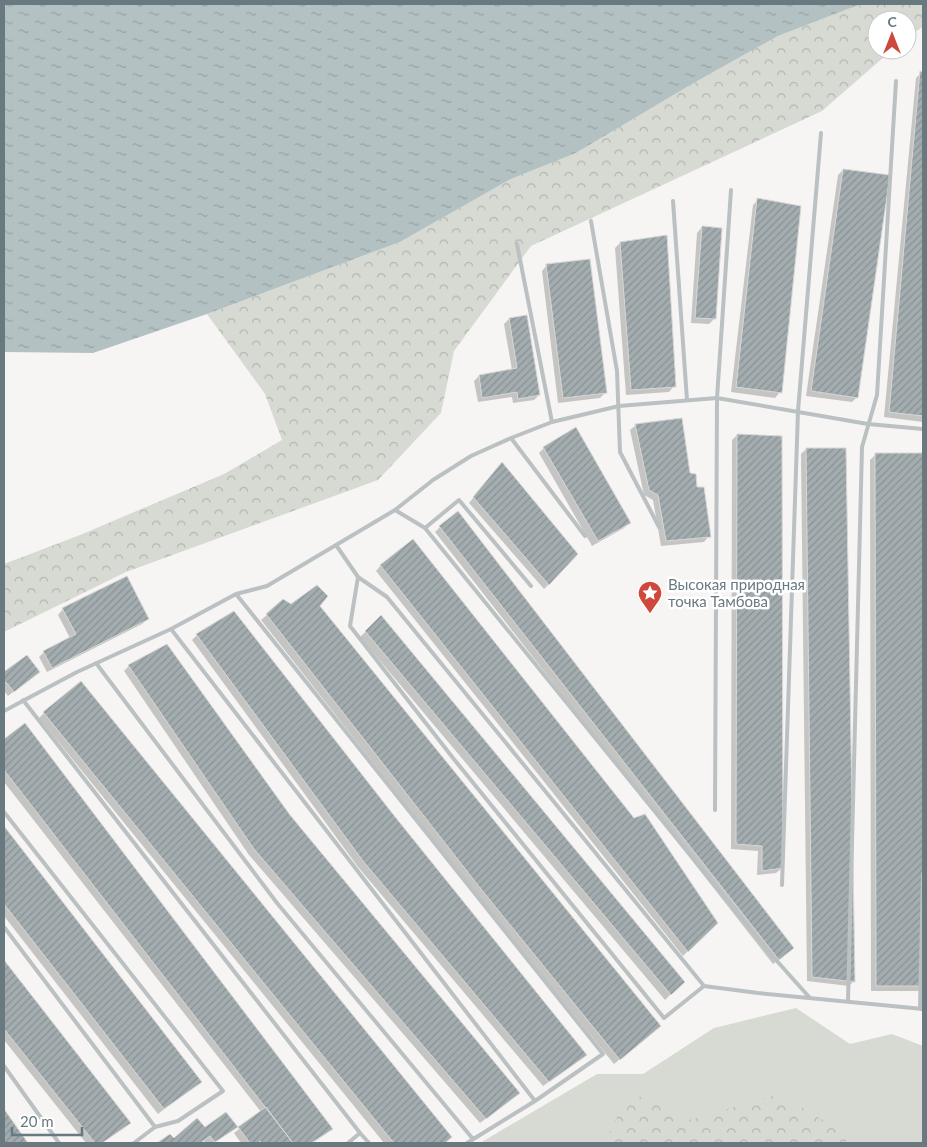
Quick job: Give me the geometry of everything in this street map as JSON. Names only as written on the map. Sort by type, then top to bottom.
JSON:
[{"type":"lane","points":[[848,1001],[862,448],[877,395],[896,81]]},
{"type":"lane","points":[[782,884],[798,411],[821,133]]},
{"type":"lane","points":[[715,810],[717,398],[731,190]]},
{"type":"lane","points":[[673,201],[687,400]]},
{"type":"lane","points":[[591,222],[617,371],[620,452],[660,527]]},
{"type":"lane","points":[[517,244],[552,422]]},
{"type":"lane","points":[[4,710],[96,663],[171,629],[236,594],[267,586],[395,510],[433,480],[471,456],[552,422],[619,406],[717,398],[868,424],[923,429]]},
{"type":"lane","points":[[511,438],[585,536]]},
{"type":"lane","points":[[424,528],[459,500],[531,586]]},
{"type":"lane","points":[[395,510],[424,528],[768,951],[810,998]]},
{"type":"lane","points":[[336,545],[358,577],[386,597],[704,986],[921,1009],[923,874]]},
{"type":"lane","points":[[358,577],[350,626],[453,758],[664,1018],[704,986]]},
{"type":"lane","points":[[236,594],[603,1054],[535,1101],[467,1143]]},
{"type":"lane","points":[[171,629],[535,1101]]},
{"type":"lane","points":[[96,663],[277,902],[472,1139]]},
{"type":"lane","points":[[22,700],[369,1143]]},
{"type":"lane","points":[[4,812],[223,1091],[178,1121],[155,1127],[134,1143]]},
{"type":"lane","points":[[4,927],[155,1127]]},
{"type":"lane","points":[[4,1066],[59,1143]]},
{"type":"lane","points":[[348,1143],[360,1133]]},
{"type":"green space","points":[[861,4],[923,4],[923,27],[917,31],[917,10],[867,10],[867,60],[881,60],[822,111],[531,246],[454,351],[441,413],[378,480],[126,572],[4,632],[4,564],[80,535],[224,474],[282,440],[265,394],[207,314],[400,242],[511,179],[576,153],[692,84],[778,36]]},
{"type":"green space","points":[[796,1008],[850,1044],[892,1034],[923,1046],[923,1143],[480,1143],[597,1074],[643,1074],[714,1028]]},
{"type":"green space","points":[[630,1092],[689,1120],[780,1094],[847,1135],[846,1143],[604,1143]]},
{"type":"water","points":[[4,4],[861,4],[778,36],[692,84],[576,153],[511,179],[400,242],[207,314],[93,353],[4,352]]},
{"type":"building","points":[[920,71],[923,72],[923,416],[889,412]]},
{"type":"building","points":[[843,169],[890,175],[858,398],[811,391]]},
{"type":"building","points":[[757,198],[801,206],[782,393],[736,387]]},
{"type":"building","points":[[702,226],[722,228],[716,319],[695,318]]},
{"type":"building","points":[[667,235],[676,387],[631,390],[620,242]]},
{"type":"building","points":[[590,259],[607,393],[563,398],[546,264]]},
{"type":"building","points":[[527,315],[540,395],[518,399],[517,392],[482,398],[479,375],[517,368],[509,318]]},
{"type":"building","points":[[682,418],[690,473],[696,474],[697,487],[704,487],[711,537],[666,541],[658,495],[649,490],[635,424]]},
{"type":"building","points":[[576,427],[631,523],[598,541],[543,447]]},
{"type":"building","points":[[737,434],[782,436],[783,868],[762,871],[762,846],[736,844]]},
{"type":"building","points":[[806,448],[846,448],[855,982],[812,977]]},
{"type":"building","points":[[875,453],[923,453],[923,986],[876,986]]},
{"type":"building","points":[[502,462],[578,554],[549,585],[473,497]]},
{"type":"building","points":[[458,511],[794,948],[779,960],[439,526]]},
{"type":"building","points":[[413,539],[634,818],[645,814],[718,923],[688,952],[380,565]]},
{"type":"building","points":[[127,576],[149,619],[52,668],[43,651],[76,634],[62,608]]},
{"type":"building","points":[[317,585],[328,596],[320,606],[661,1026],[620,1060],[481,889],[266,614],[283,599],[291,604]]},
{"type":"building","points":[[234,611],[396,818],[587,1055],[549,1082],[363,861],[196,634]]},
{"type":"building","points":[[381,615],[685,982],[671,995],[365,631]]},
{"type":"building","points":[[167,644],[290,815],[520,1093],[486,1119],[254,849],[128,665]]},
{"type":"building","points":[[27,655],[40,672],[14,692],[6,682],[4,684],[4,670]]},
{"type":"building","points":[[81,681],[452,1137],[445,1143],[394,1143],[43,712]]},
{"type":"building","points":[[25,723],[333,1129],[311,1143],[293,1143],[4,770],[4,739]]},
{"type":"building","points":[[4,826],[202,1082],[164,1109],[4,904]]},
{"type":"building","points":[[4,960],[131,1123],[102,1143],[95,1143],[4,1029]]},
{"type":"building","points":[[266,1107],[292,1142],[262,1143],[260,1141],[258,1143],[250,1143],[238,1127]]},
{"type":"building","points":[[4,1109],[28,1143],[4,1143]]},
{"type":"building","points":[[226,1112],[238,1127],[215,1142],[210,1136],[200,1143],[157,1143],[170,1134],[174,1138],[197,1118],[205,1127]]},
{"type":"place","name":"Высокая природная точка Тамбова","points":[[650,614]]}]
